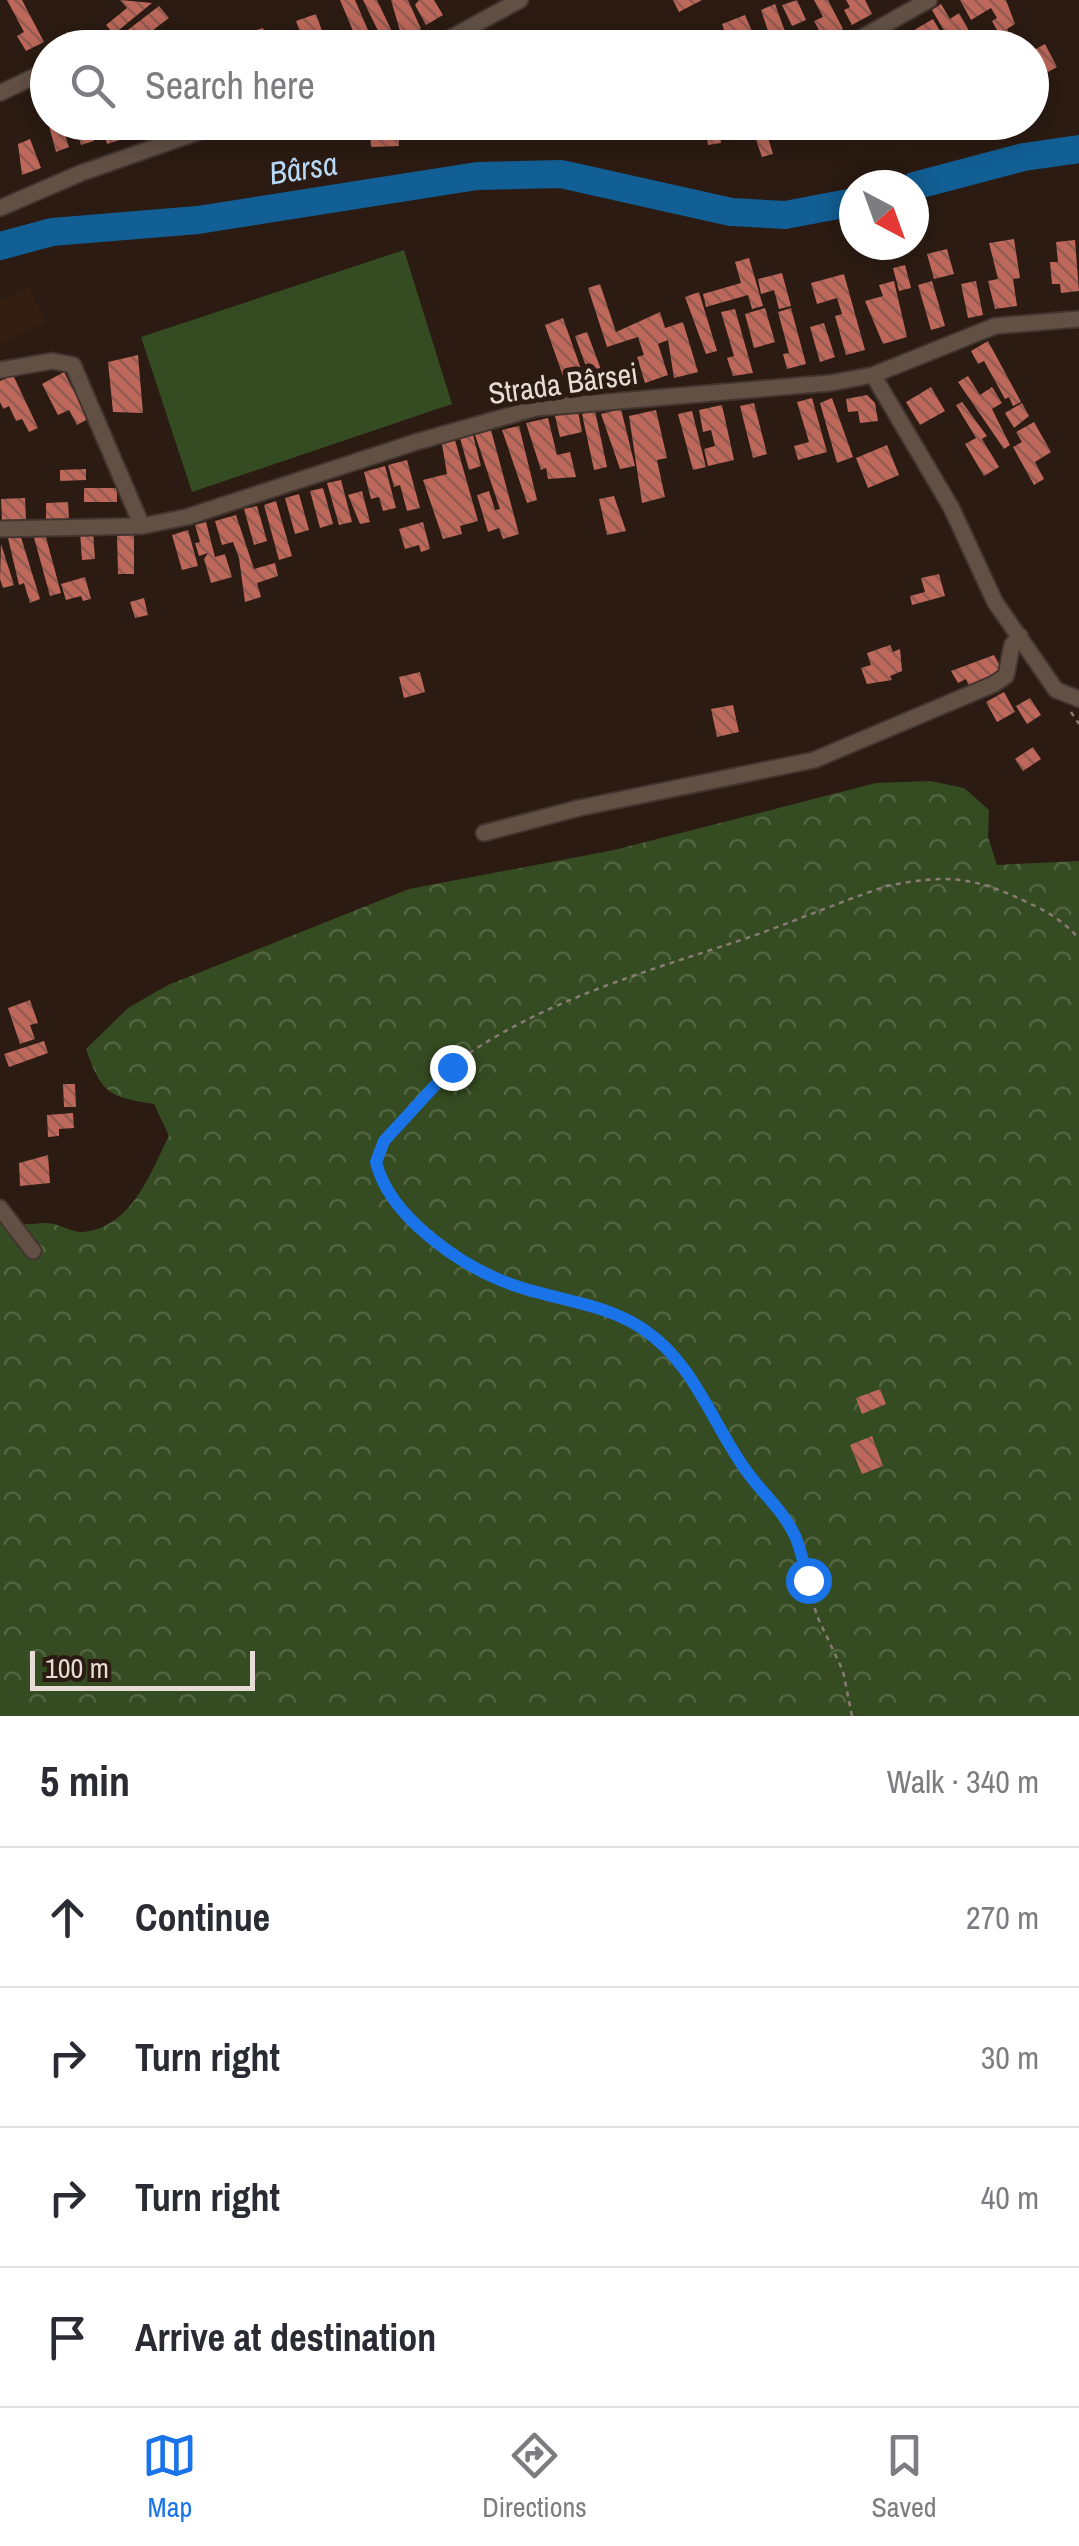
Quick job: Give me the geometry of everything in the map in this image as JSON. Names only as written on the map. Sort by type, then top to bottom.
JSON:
[{"type":"street","points":[[469,30],[520,0]]},
{"type":"street","points":[[876,30],[930,0]]},
{"type":"street","points":[[0,93],[30,79]]},
{"type":"street","points":[[0,208],[81,173],[175,140]]},
{"type":"street","name":"Strada Bârsei","points":[[0,529],[142,526],[206,512],[416,442],[536,408],[792,388],[872,375],[994,326],[1079,319]]},
{"type":"street","points":[[0,370],[52,361],[73,365],[142,526]]},
{"type":"street","points":[[872,375],[951,507],[984,585],[1056,690],[1079,699]]},
{"type":"street","points":[[484,833],[672,788],[777,769],[845,748],[994,684],[1006,676],[1012,646],[1020,636]]},
{"type":"street","points":[[0,1208],[33,1251]]},
{"type":"path","points":[[852,1716],[843,1671],[816,1616],[796,1537],[775,1504],[746,1471],[675,1356],[639,1326],[514,1286],[467,1262],[389,1194],[376,1162],[384,1141],[452,1067],[542,1011],[599,986],[886,886],[946,877],[989,883],[1050,913],[1079,939]]},
{"type":"shaded area","points":[[29,287],[46,322],[0,344],[0,300]]},
{"type":"green space","points":[[404,250],[452,404],[192,492],[141,337]]},
{"type":"green space","points":[[930,781],[964,788],[989,810],[988,837],[997,865],[1079,861],[1079,1716],[0,1716],[0,1220],[51,1223],[79,1232],[101,1228],[115,1220],[138,1196],[169,1136],[154,1104],[109,1091],[97,1076],[86,1049],[128,1008],[168,985],[409,889],[614,850],[876,783]]},
{"type":"building","points":[[7,0],[22,0],[38,30],[30,30],[30,49],[26,51],[17,36],[24,32]]},
{"type":"building","points":[[120,0],[152,3],[119,30],[110,30],[106,25],[127,8]]},
{"type":"building","points":[[340,0],[355,0],[368,30],[353,30]]},
{"type":"building","points":[[363,0],[377,0],[391,30],[378,30]]},
{"type":"building","points":[[391,0],[408,0],[421,29],[400,30]]},
{"type":"building","points":[[419,0],[434,0],[443,15],[426,25],[415,5]]},
{"type":"building","points":[[673,0],[702,0],[679,12]]},
{"type":"building","points":[[797,0],[806,20],[792,26],[782,5]]},
{"type":"building","points":[[814,0],[828,0],[843,29],[819,30],[814,21],[823,17]]},
{"type":"building","points":[[846,0],[865,0],[872,14],[852,25],[844,10],[850,7]]},
{"type":"building","points":[[960,0],[1006,0],[1015,24],[1008,30],[997,30],[992,21],[997,18],[991,8],[971,20]]},
{"type":"building","points":[[775,4],[784,30],[768,30],[761,10]]},
{"type":"building","points":[[941,4],[950,19],[959,13],[969,30],[944,30],[932,10]]},
{"type":"building","points":[[159,6],[169,18],[153,30],[128,30]]},
{"type":"building","points":[[316,14],[322,30],[299,30],[296,21]]},
{"type":"building","points":[[745,15],[752,30],[724,30],[722,24]]},
{"type":"building","points":[[933,19],[939,30],[914,30]]},
{"type":"building","points":[[1049,52],[1057,67],[1049,71]]},
{"type":"building","points":[[30,139],[41,168],[22,175],[18,144]]},
{"type":"building","points":[[53,140],[67,140],[69,147],[56,152]]},
{"type":"building","points":[[370,140],[399,140],[399,146],[371,147]]},
{"type":"building","points":[[756,140],[769,140],[773,154],[762,157]]},
{"type":"building","points":[[1014,239],[1020,278],[1013,279],[1017,306],[995,309],[988,281],[998,279],[989,243]]},
{"type":"building","points":[[1075,240],[1079,291],[1061,293],[1060,284],[1052,284],[1050,262],[1058,262],[1056,242]]},
{"type":"building","points":[[947,249],[954,274],[934,279],[929,254]]},
{"type":"building","points":[[749,258],[763,306],[752,309],[748,295],[706,307],[703,294],[741,283],[735,262]]},
{"type":"building","points":[[905,265],[911,288],[899,291],[893,268]]},
{"type":"building","points":[[782,273],[791,306],[779,309],[774,290],[761,294],[758,279]]},
{"type":"building","points":[[844,274],[865,350],[846,355],[835,316],[842,314],[837,298],[817,304],[811,283]]},
{"type":"building","points":[[894,281],[907,337],[883,344],[865,301],[883,296],[879,285]]},
{"type":"building","points":[[932,281],[945,326],[931,330],[918,285]]},
{"type":"building","points":[[976,281],[983,315],[968,318],[961,284]]},
{"type":"building","points":[[600,284],[616,332],[660,312],[665,328],[683,322],[698,372],[674,378],[668,340],[658,344],[668,375],[645,383],[637,357],[644,355],[638,337],[607,347],[588,288]]},
{"type":"building","points":[[699,292],[717,351],[706,354],[685,297]]},
{"type":"building","points":[[765,308],[775,342],[754,348],[745,314]]},
{"type":"building","points":[[791,308],[806,364],[787,369],[783,354],[789,353],[778,312]]},
{"type":"building","points":[[735,309],[753,373],[733,376],[727,358],[734,356],[721,312]]},
{"type":"building","points":[[563,318],[581,369],[563,376],[545,325]]},
{"type":"building","points":[[824,323],[835,357],[820,362],[810,327]]},
{"type":"building","points":[[587,332],[606,383],[593,386],[575,336]]},
{"type":"building","points":[[988,341],[1021,402],[1013,406],[984,361],[978,364],[971,351]]},
{"type":"building","points":[[138,355],[143,413],[113,412],[108,362]]},
{"type":"building","points":[[64,372],[88,419],[77,425],[69,410],[58,415],[42,384]]},
{"type":"building","points":[[13,375],[38,428],[29,432],[22,419],[16,421],[9,406],[3,409],[0,402],[0,381]]},
{"type":"building","points":[[968,376],[980,395],[992,387],[1002,403],[992,409],[1010,445],[1004,449],[958,382]]},
{"type":"building","points":[[931,387],[945,411],[920,425],[906,402]]},
{"type":"building","points":[[867,395],[875,403],[878,421],[860,423],[858,411],[848,412],[846,399]]},
{"type":"building","points":[[812,398],[827,452],[798,460],[794,446],[809,442],[797,402]]},
{"type":"building","points":[[832,398],[853,457],[837,463],[820,403]]},
{"type":"building","points":[[962,402],[987,436],[982,439],[999,467],[984,476],[965,444],[976,438],[956,405]]},
{"type":"building","points":[[754,403],[767,454],[753,458],[740,406]]},
{"type":"building","points":[[1022,403],[1029,416],[1014,428],[1005,413]]},
{"type":"building","points":[[722,405],[734,460],[708,466],[704,449],[715,446],[711,430],[703,432],[699,410]]},
{"type":"building","points":[[621,409],[635,466],[620,469],[601,414]]},
{"type":"building","points":[[656,410],[667,458],[657,460],[665,497],[642,503],[629,416]]},
{"type":"building","points":[[578,411],[582,432],[560,437],[555,416]]},
{"type":"building","points":[[595,411],[607,467],[594,470],[582,414]]},
{"type":"building","points":[[692,411],[706,467],[693,470],[678,414]]},
{"type":"building","points":[[548,418],[557,455],[570,452],[576,477],[548,479],[546,468],[541,470],[526,423]]},
{"type":"building","points":[[1034,422],[1051,452],[1035,462],[1044,479],[1034,485],[1013,447],[1022,442],[1016,432]]},
{"type":"building","points":[[519,426],[537,500],[527,503],[502,430]]},
{"type":"building","points":[[491,430],[519,534],[503,539],[499,528],[488,532],[477,495],[489,491],[495,510],[500,509],[475,435]]},
{"type":"building","points":[[473,435],[481,466],[469,470],[460,438]]},
{"type":"building","points":[[455,440],[478,521],[460,526],[462,534],[443,539],[423,480],[447,474],[442,444]]},
{"type":"building","points":[[887,445],[899,475],[868,488],[856,458]]},
{"type":"building","points":[[407,460],[420,508],[407,511],[400,485],[394,487],[388,465]]},
{"type":"building","points":[[385,466],[396,508],[383,511],[379,497],[371,499],[364,472]]},
{"type":"building","points":[[86,469],[86,480],[60,481],[60,470]]},
{"type":"building","points":[[341,480],[352,522],[339,525],[327,483]]},
{"type":"building","points":[[84,488],[117,488],[117,502],[84,502]]},
{"type":"building","points":[[323,488],[333,524],[320,528],[310,491]]},
{"type":"building","points":[[362,491],[370,522],[360,524],[348,495]]},
{"type":"building","points":[[299,494],[309,530],[295,534],[285,498]]},
{"type":"building","points":[[614,496],[626,531],[607,535],[599,499]]},
{"type":"building","points":[[25,498],[26,521],[2,522],[1,499]]},
{"type":"building","points":[[276,501],[292,556],[279,560],[264,505]]},
{"type":"building","points":[[68,502],[69,519],[46,520],[46,503]]},
{"type":"building","points":[[257,506],[267,541],[254,545],[244,509]]},
{"type":"building","points":[[236,515],[254,569],[275,563],[278,576],[257,583],[261,597],[245,602],[239,558],[233,542],[222,545],[215,521]]},
{"type":"building","points":[[206,522],[215,557],[225,554],[232,577],[211,583],[204,559],[208,553],[199,556],[195,543],[200,542],[195,525]]},
{"type":"building","points":[[423,522],[430,549],[421,552],[419,545],[405,549],[399,529]]},
{"type":"building","points":[[44,530],[61,593],[50,596],[33,534]]},
{"type":"building","points":[[188,530],[198,566],[182,570],[172,535]]},
{"type":"building","points":[[93,531],[95,559],[82,560],[80,532]]},
{"type":"building","points":[[20,534],[40,599],[30,603],[24,583],[19,585],[8,538]]},
{"type":"building","points":[[117,535],[134,535],[134,574],[118,574]]},
{"type":"building","points":[[1,544],[14,585],[3,588],[0,579]]},
{"type":"building","points":[[939,574],[945,596],[912,605],[910,596],[925,592],[921,578]]},
{"type":"building","points":[[85,577],[91,599],[83,601],[81,596],[66,600],[61,584]]},
{"type":"building","points":[[144,598],[148,615],[135,618],[130,602]]},
{"type":"building","points":[[890,645],[893,652],[900,649],[902,671],[890,676],[892,680],[867,684],[861,668],[871,665],[867,653]]},
{"type":"building","points":[[994,655],[1002,670],[969,687],[966,679],[958,683],[951,671]]},
{"type":"building","points":[[420,672],[425,692],[404,698],[399,677]]},
{"type":"building","points":[[1004,692],[1015,712],[997,722],[986,702]]},
{"type":"building","points":[[1030,698],[1041,715],[1027,724],[1016,706]]},
{"type":"building","points":[[733,705],[739,732],[717,737],[711,709]]},
{"type":"building","points":[[1033,747],[1041,759],[1023,771],[1015,759]]},
{"type":"building","points":[[30,1000],[38,1023],[30,1025],[35,1039],[20,1044],[8,1008]]},
{"type":"building","points":[[44,1041],[48,1053],[9,1067],[4,1054]]},
{"type":"building","points":[[63,1084],[75,1084],[76,1107],[64,1107]]},
{"type":"building","points":[[73,1113],[74,1128],[59,1129],[59,1136],[48,1137],[47,1115]]},
{"type":"building","points":[[48,1155],[50,1183],[20,1186],[19,1163]]},
{"type":"building","points":[[880,1389],[886,1404],[862,1414],[856,1398]]},
{"type":"building","points":[[872,1436],[883,1466],[862,1474],[850,1445]]},
{"type":"waterway","name":"Bârsa","points":[[929,182],[1024,157],[1079,149]]},
{"type":"waterway","name":"Bârsa","points":[[0,246],[52,232],[198,220],[477,176],[561,174],[731,212],[785,215],[839,205]]},
{"type":"route","points":[[452,1067],[384,1141],[376,1162],[389,1194],[427,1231],[489,1274],[514,1286],[616,1316],[658,1340],[698,1386],[746,1471],[775,1504],[796,1537],[808,1580]]}]
